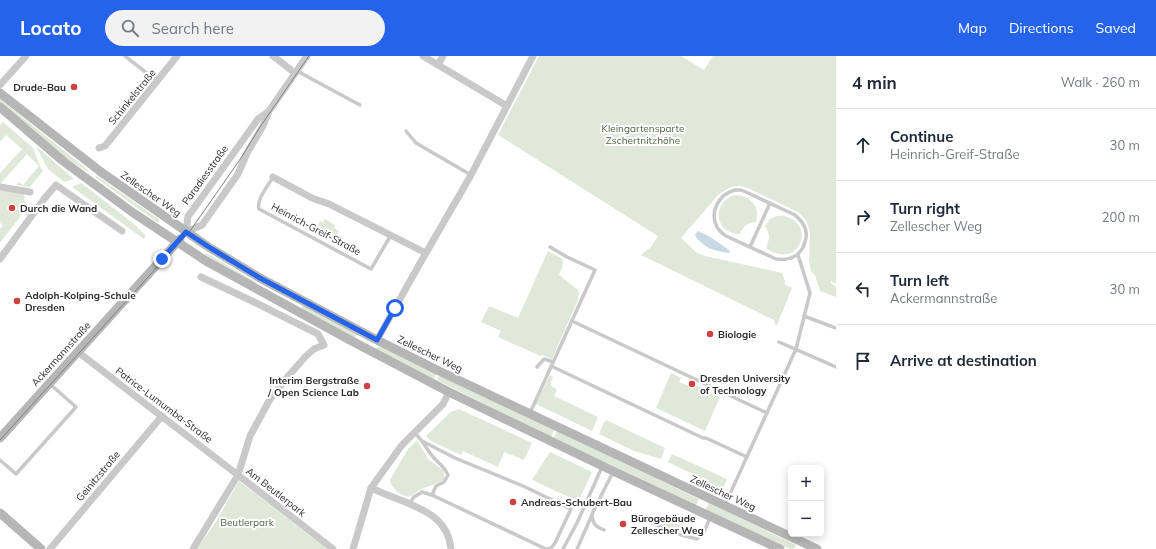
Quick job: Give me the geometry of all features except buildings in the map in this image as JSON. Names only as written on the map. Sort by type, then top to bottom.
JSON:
[{"type":"main road","name":"Zellescher Weg","points":[[0,94],[96,169],[186,232],[260,278],[439,371],[817,549]]},
{"type":"main road","points":[[0,107],[63,161],[132,212],[199,257],[348,339],[449,392],[602,466],[780,549]]},
{"type":"main road","name":"Ackermannstraße","points":[[0,438],[186,232]]},
{"type":"main road","points":[[0,513],[41,549]]},
{"type":"street","name":"Schinkelstraße","points":[[99,148],[105,146],[177,56]]},
{"type":"street","points":[[273,56],[296,72]]},
{"type":"street","name":"Paradiesstraße","points":[[186,232],[202,225],[238,174],[247,154],[263,126],[269,111],[307,56]]},
{"type":"street","points":[[422,56],[507,106]]},
{"type":"street","points":[[438,65],[443,56]]},
{"type":"street","points":[[377,340],[471,175],[533,56]]},
{"type":"street","points":[[0,85],[23,57]]},
{"type":"street","name":"Paradiesstraße","points":[[186,232],[188,216],[258,120],[269,111]]},
{"type":"street","name":"Heinrich-Greif-Straße","points":[[273,177],[312,198],[329,204],[426,253]]},
{"type":"street","points":[[0,259],[56,185],[122,231]]},
{"type":"street","points":[[0,187],[30,192]]},
{"type":"street","points":[[201,277],[318,334],[324,345],[314,349],[305,357],[269,402],[250,436],[238,475]]},
{"type":"street","name":"Patrice-Lumumba-Straße","points":[[78,352],[238,475]]},
{"type":"street","points":[[353,549],[371,488],[402,445],[443,404],[449,392]]},
{"type":"street","name":"Geinitzstraße","points":[[50,549],[162,416]]},
{"type":"street","name":"Am Beutlerpark","points":[[193,549],[238,475],[334,549]]},
{"type":"street","points":[[371,488],[426,511],[437,519],[444,528],[450,541],[451,549]]},
{"type":"lane","points":[[125,56],[158,81]]},
{"type":"lane","points":[[296,72],[360,105]]},
{"type":"lane","points":[[406,131],[416,143],[471,175]]},
{"type":"lane","name":"Heinrich-Greif-Straße","points":[[273,177],[259,200],[259,209],[372,270],[391,235]]},
{"type":"lane","points":[[741,190],[770,203],[795,215],[803,223],[806,239],[802,251],[793,258],[783,260],[776,259],[726,236],[717,227],[714,215],[717,203],[724,194],[730,191],[741,190]]},
{"type":"lane","points":[[750,247],[770,203]]},
{"type":"lane","points":[[530,414],[595,270],[550,247]]},
{"type":"lane","points":[[725,506],[796,349],[810,293],[798,255]]},
{"type":"lane","points":[[804,316],[836,328]]},
{"type":"lane","points":[[572,321],[767,413]]},
{"type":"lane","points":[[779,342],[836,367]]},
{"type":"lane","points":[[537,367],[544,359],[703,438],[747,457]]},
{"type":"lane","points":[[0,460],[16,474],[76,407],[49,383]]},
{"type":"lane","points":[[410,504],[414,497],[422,492],[432,495],[547,549],[552,547],[555,543],[571,509],[523,486],[456,458],[422,440],[414,433]]},
{"type":"lane","points":[[422,440],[430,454],[445,469],[448,475],[444,482],[436,486],[432,495]]},
{"type":"lane","points":[[563,549],[577,523],[602,466]]},
{"type":"lane","points":[[577,549],[613,471]]},
{"type":"lane","points":[[592,514],[596,526],[604,530]]},
{"type":"lane","points":[[638,515],[661,527],[690,538],[697,539],[703,534],[711,517]]},
{"type":"green space","name":"Kleingartensparte Zschertnitzhöhe","points":[[539,56],[681,56],[704,70],[713,56],[836,56],[836,284],[831,281],[831,283],[836,287],[836,297],[820,291],[815,275],[811,271],[809,260],[810,232],[806,220],[798,212],[750,189],[740,186],[731,187],[719,194],[681,238],[697,253],[705,256],[782,273],[785,285],[792,288],[777,325],[775,324],[774,320],[641,255],[651,247],[658,236],[498,135]]},
{"type":"green space","points":[[0,99],[89,171],[88,172],[65,157],[0,103]]},
{"type":"green space","points":[[3,122],[33,148],[43,171],[30,187],[16,185],[19,182],[23,185],[39,166],[27,154],[0,184],[0,173],[22,149],[6,135],[0,142],[0,125]]},
{"type":"green space","points":[[37,147],[74,179],[64,182],[48,169]]},
{"type":"green space","points":[[97,176],[160,220],[158,223],[95,177]]},
{"type":"green space","points":[[81,183],[133,223],[146,236],[144,239],[72,187]]},
{"type":"green space","points":[[0,191],[22,194],[25,196],[24,199],[26,205],[30,208],[33,206],[34,207],[28,216],[23,213],[0,243],[0,229],[3,225],[0,223]]},
{"type":"green space","points":[[735,195],[745,197],[750,200],[756,207],[757,211],[756,222],[746,225],[740,234],[731,233],[725,229],[721,224],[719,217],[719,210],[722,204],[727,199]]},
{"type":"green space","points":[[776,216],[792,219],[799,226],[801,231],[802,237],[800,243],[797,248],[789,253],[774,253],[766,247],[769,236],[765,226],[770,219]]},
{"type":"green space","points":[[325,219],[335,225],[334,228],[339,231],[335,238],[317,227],[320,221],[323,223]]},
{"type":"green space","points":[[548,251],[561,258],[563,261],[559,275],[579,291],[578,300],[552,359],[542,355],[540,356],[498,337],[501,331],[481,322],[489,306],[518,318]]},
{"type":"green space","points":[[206,253],[256,282],[256,284],[205,255]]},
{"type":"green space","points":[[303,305],[357,334],[354,338],[301,309]]},
{"type":"green space","points":[[380,346],[436,374],[434,379],[375,349]]},
{"type":"green space","points":[[671,373],[681,378],[679,382],[691,387],[693,384],[720,397],[705,431],[656,408]]},
{"type":"green space","points":[[550,375],[553,377],[551,383],[552,387],[557,389],[554,396],[598,417],[592,431],[536,404]]},
{"type":"green space","points":[[439,376],[554,430],[551,437],[437,380]]},
{"type":"green space","points":[[459,409],[532,443],[524,460],[504,452],[498,467],[463,451],[461,455],[431,441],[426,436],[451,412]]},
{"type":"green space","points":[[606,420],[665,448],[661,459],[634,451],[599,434]]},
{"type":"green space","points":[[557,431],[699,499],[696,505],[554,438]]},
{"type":"green space","points":[[417,440],[428,459],[443,470],[444,479],[407,496],[400,494],[392,486],[390,480],[408,449]]},
{"type":"green space","points":[[550,452],[592,472],[579,500],[571,498],[532,480]]},
{"type":"green space","points":[[672,454],[727,479],[723,489],[668,462]]},
{"type":"green space","name":"Beutlerpark","points":[[239,481],[327,549],[197,549],[217,520]]},
{"type":"green space","points":[[709,503],[796,545],[794,549],[790,549],[769,540],[705,510]]},
{"type":"green space","points":[[661,521],[693,527],[690,534],[661,526]]},
{"type":"water","points":[[698,231],[718,242],[729,250],[730,253],[720,252],[702,244],[695,236]]},
{"type":"tram line","points":[[0,440],[190,231],[309,56]]},
{"type":"place","name":"Drude-Bau","points":[[74,87]]},
{"type":"place","name":"Durch die Wand","points":[[12,208]]},
{"type":"place","name":"Adolph-Kolping-Schule Dresden","points":[[17,301]]},
{"type":"place","name":"Biologie","points":[[710,334]]},
{"type":"place","name":"Dresden University of Technology","points":[[692,384]]},
{"type":"place","name":"Interim Bergstraße / Open Science Lab","points":[[367,386]]},
{"type":"place","name":"Andreas-Schubert-Bau","points":[[513,502]]},
{"type":"place","name":"Bürogebäude Zellescher Weg","points":[[623,524]]},
{"type":"route","points":[[162,259],[186,232],[260,278],[377,340],[395,308]]}]
